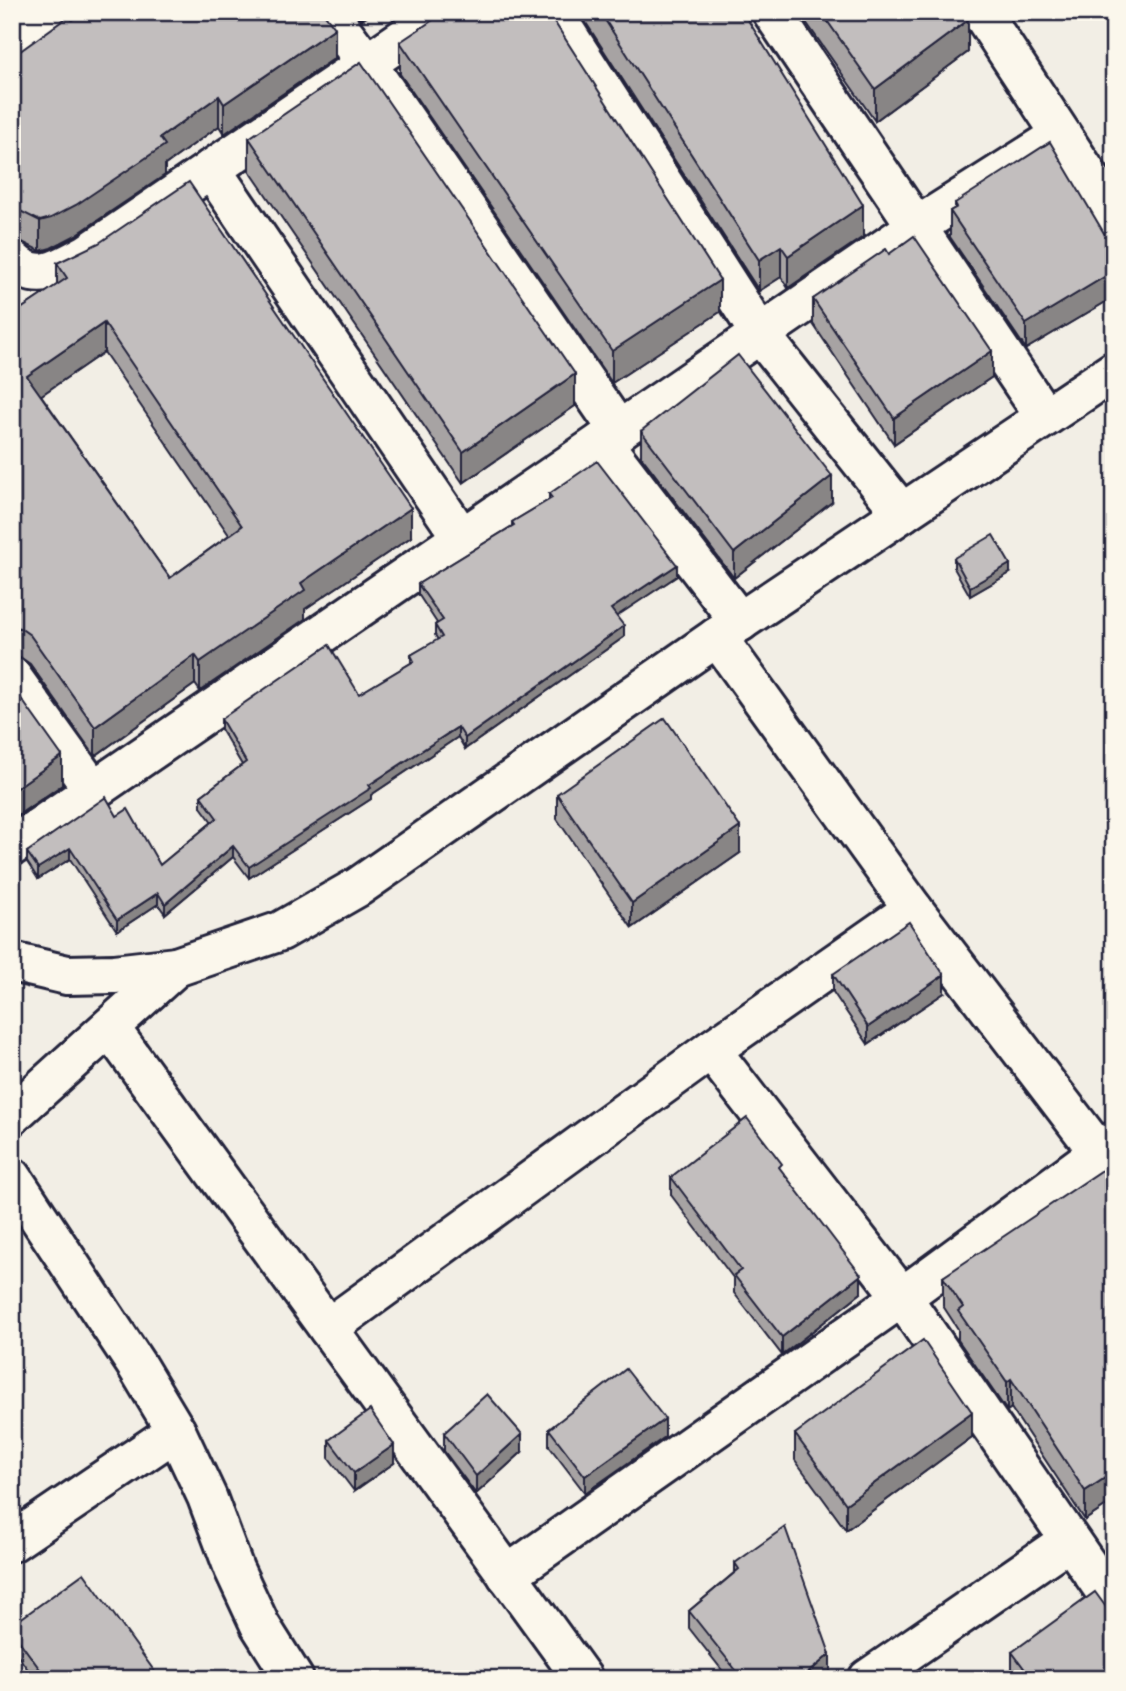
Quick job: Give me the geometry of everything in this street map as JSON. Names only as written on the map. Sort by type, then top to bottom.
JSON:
[{"type":"street","points":[[12,39],[55,12]]},
{"type":"street","points":[[328,12],[366,64],[611,436],[729,629],[913,909],[1108,1156],[901,1297],[507,1575]]},
{"type":"street","points":[[12,260],[23,270],[52,273],[87,254],[442,12]]},
{"type":"street","points":[[553,12],[760,334],[902,513]]},
{"type":"street","points":[[772,12],[1045,417]]},
{"type":"street","points":[[996,18],[1061,135],[1114,215]]},
{"type":"street","points":[[12,846],[916,227],[1061,135]]},
{"type":"street","points":[[211,169],[462,538]]},
{"type":"street","points":[[12,962],[67,975],[114,974],[176,967],[281,931],[358,887],[729,629],[1114,371]]},
{"type":"street","points":[[12,677],[93,790]]},
{"type":"street","points":[[328,1328],[711,1050],[913,909]]},
{"type":"street","points":[[12,1115],[176,967]]},
{"type":"street","points":[[110,1028],[583,1679]]},
{"type":"street","points":[[711,1050],[901,1297],[1114,1604]]},
{"type":"street","points":[[12,1177],[137,1366],[176,1431],[207,1497],[234,1569],[260,1625],[294,1679]]},
{"type":"street","points":[[12,1542],[176,1431]]},
{"type":"street","points":[[869,1679],[1068,1541]]},
{"type":"building","points":[[84,12],[323,12],[335,28],[224,104],[219,96],[160,138],[165,145],[76,205],[40,221],[20,211],[12,199],[12,57],[69,16],[72,20]]},
{"type":"building","points":[[445,12],[548,12],[720,280],[612,351],[400,42]]},
{"type":"building","points":[[600,12],[743,12],[863,205],[788,256],[781,246],[759,260]]},
{"type":"building","points":[[821,12],[962,12],[968,20],[875,89]]},
{"type":"building","points":[[361,62],[575,374],[463,452],[249,138]]},
{"type":"building","points":[[1050,142],[1114,250],[1114,271],[1026,324],[950,211],[957,207],[955,203]]},
{"type":"building","points":[[189,182],[411,508],[301,583],[305,590],[200,662],[195,655],[95,727],[30,635],[20,628],[12,627],[12,315],[67,278],[57,263],[99,243]],"holes":[[[104,323],[242,526],[170,578],[27,376]]]},
{"type":"building","points":[[914,236],[992,351],[894,418],[813,299],[886,249],[889,254]]},
{"type":"building","points":[[738,355],[832,476],[734,553],[641,431]]},
{"type":"building","points":[[597,461],[677,565],[611,609],[624,626],[465,738],[458,727],[369,785],[371,788],[249,867],[233,846],[165,904],[158,893],[117,920],[70,848],[38,868],[27,852],[106,797],[117,816],[128,809],[160,865],[217,818],[201,796],[246,762],[221,719],[329,645],[359,694],[414,661],[411,655],[442,637],[435,625],[443,620],[418,584],[514,525],[512,522],[552,498],[549,494]]},
{"type":"building","points":[[993,535],[1010,564],[970,587],[954,558]]},
{"type":"building","points":[[20,697],[62,756],[12,791],[12,702]]},
{"type":"building","points":[[665,718],[740,827],[632,903],[557,794]]},
{"type":"building","points":[[909,922],[944,975],[868,1027],[833,974]]},
{"type":"building","points":[[747,1118],[782,1164],[779,1167],[861,1275],[782,1337],[734,1275],[741,1270],[671,1177]]},
{"type":"building","points":[[1107,1167],[1114,1178],[1114,1472],[1085,1491],[1011,1379],[1007,1382],[958,1311],[963,1307],[943,1277]]},
{"type":"building","points":[[923,1340],[972,1412],[846,1504],[795,1434]]},
{"type":"building","points":[[626,1369],[665,1419],[585,1476],[549,1429]]},
{"type":"building","points":[[487,1394],[522,1434],[476,1476],[444,1433]]},
{"type":"building","points":[[370,1410],[394,1445],[354,1473],[329,1440]]},
{"type":"building","points":[[785,1527],[830,1654],[801,1679],[743,1679],[689,1611],[739,1569],[735,1563]]},
{"type":"building","points":[[84,1573],[160,1679],[66,1679],[65,1676],[61,1679],[47,1679],[12,1631],[12,1625]]},
{"type":"building","points":[[1095,1592],[1114,1618],[1114,1679],[1032,1679],[1012,1652]]}]
